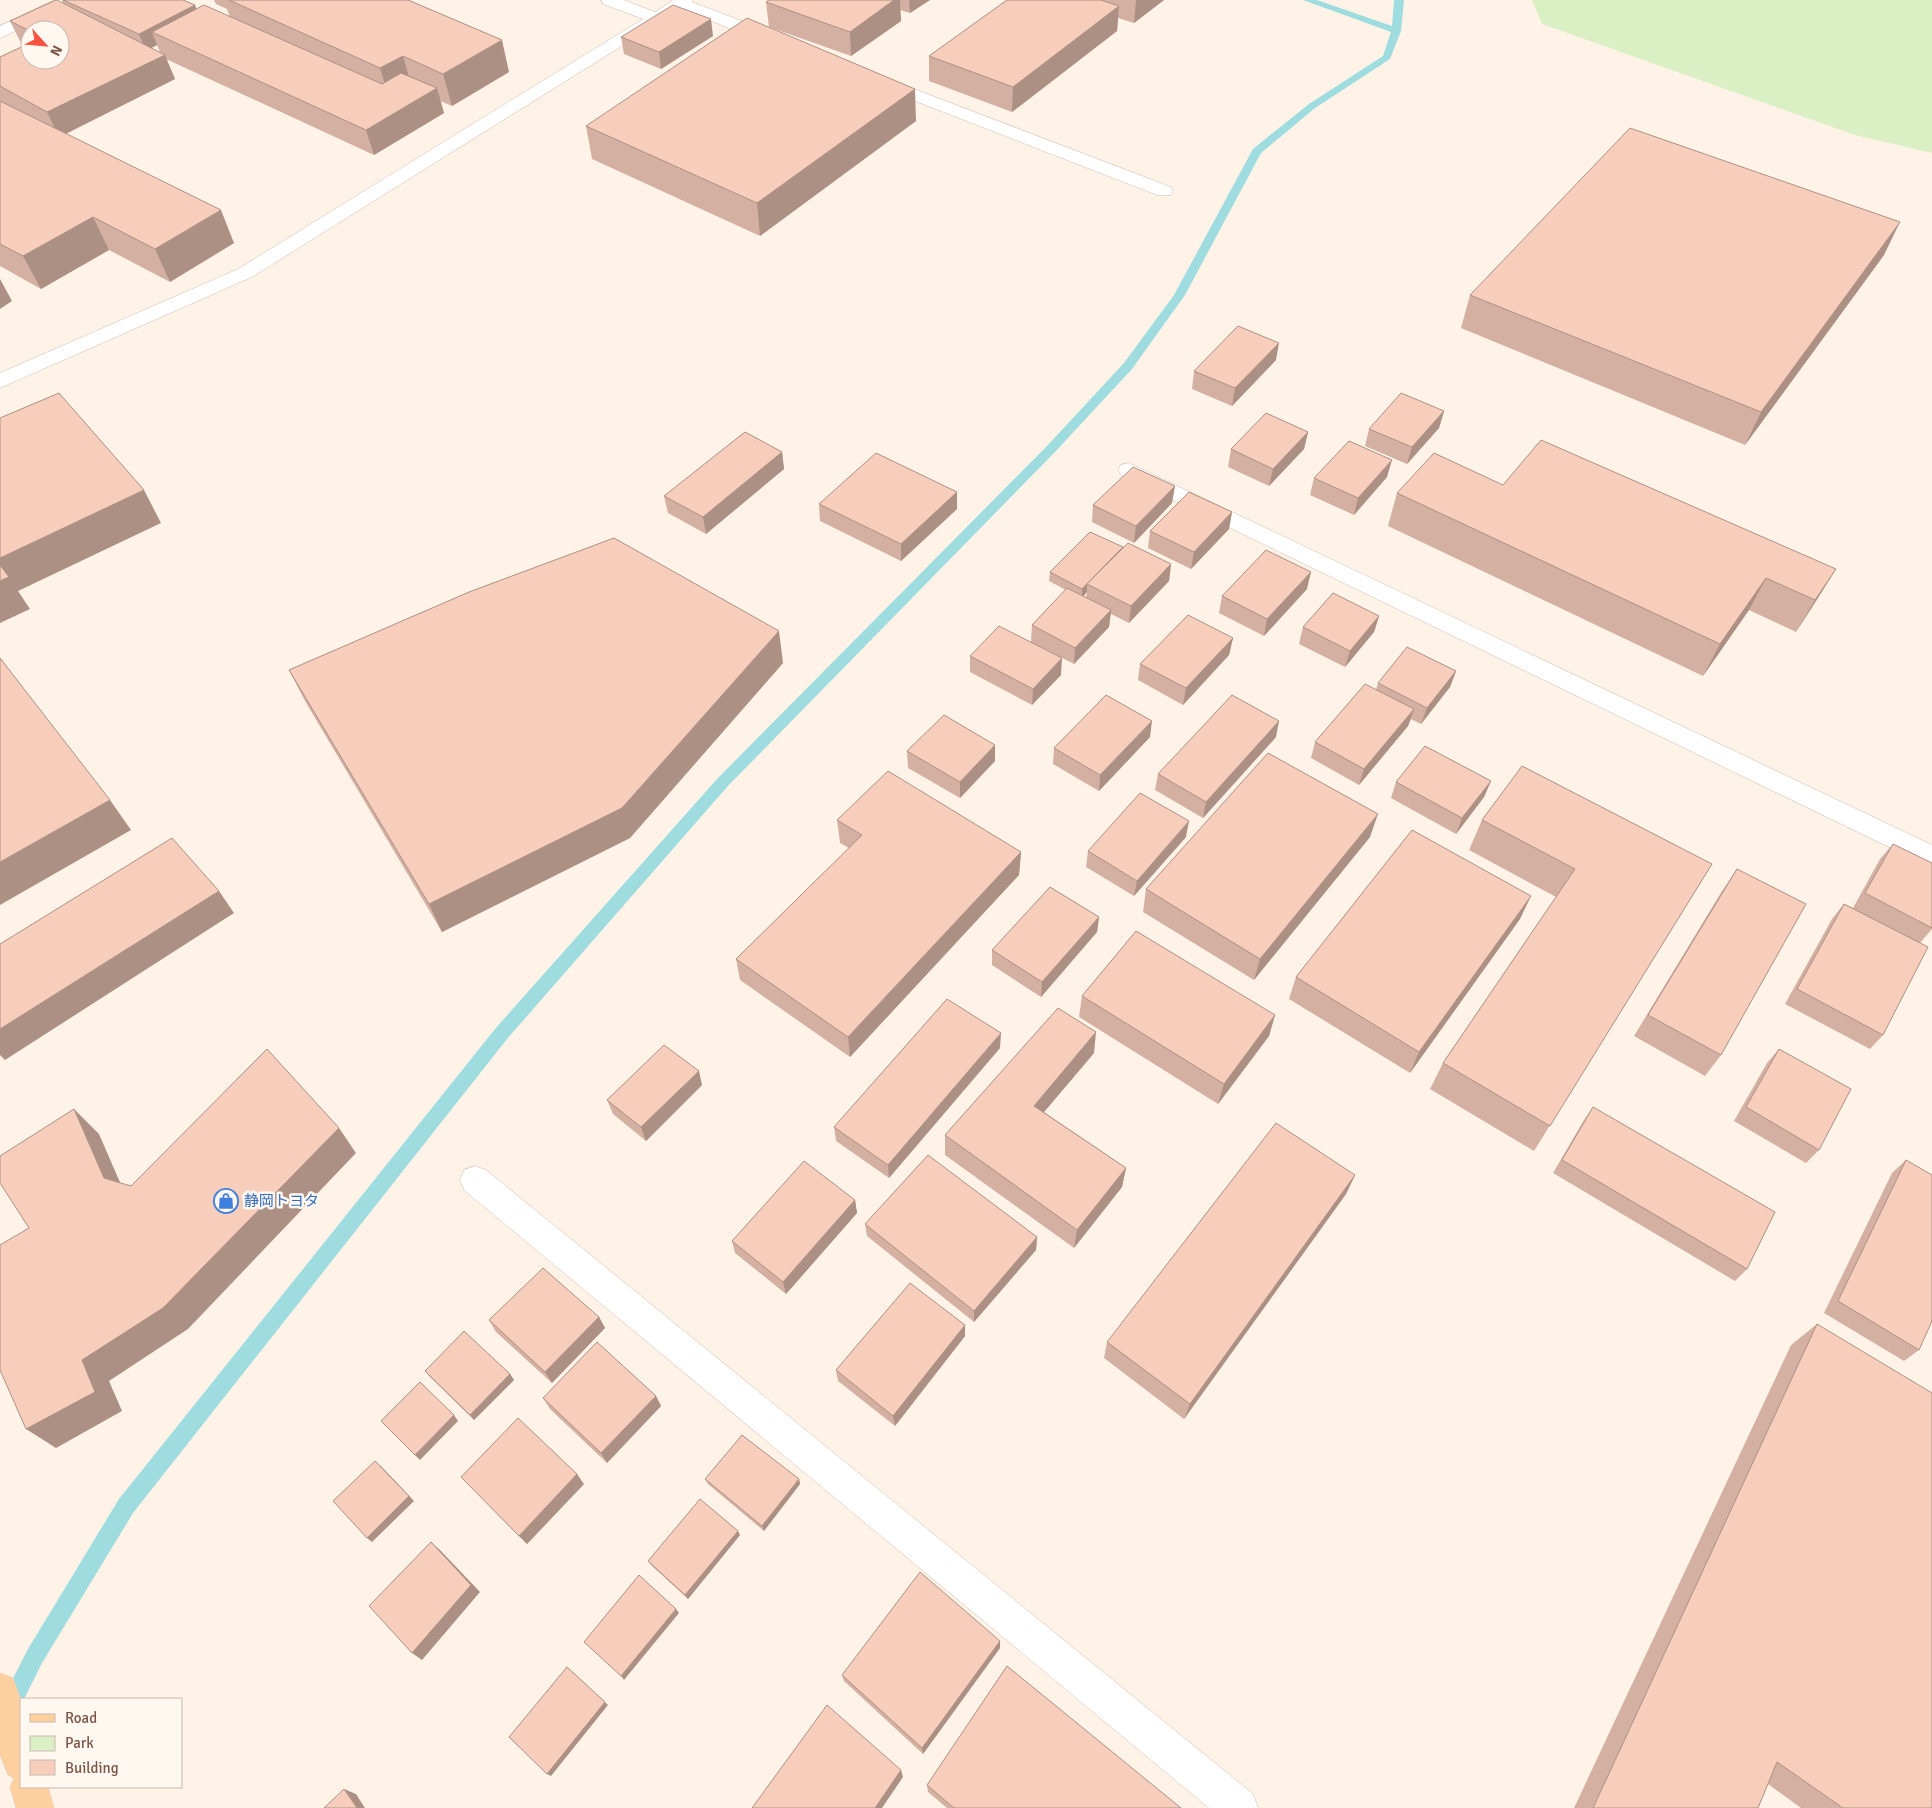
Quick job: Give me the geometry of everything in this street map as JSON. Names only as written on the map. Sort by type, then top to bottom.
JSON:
[{"type":"main road","points":[[0,1691],[20,1759]]},
{"type":"main road","points":[[29,1788],[35,1808]]},
{"type":"street","points":[[0,33],[68,0]]},
{"type":"street","points":[[609,0],[656,18]]},
{"type":"street","points":[[0,381],[245,274],[683,2],[783,43]]},
{"type":"street","points":[[866,75],[1164,191]]},
{"type":"street","points":[[1130,470],[1932,856]]},
{"type":"street","points":[[476,1180],[1239,1808]]},
{"type":"green space","points":[[1532,0],[1932,0],[1932,153],[1855,135],[1542,24]]},
{"type":"building","points":[[57,0],[165,55],[47,112],[0,86],[0,57],[20,48],[20,70],[70,70],[70,20],[20,20],[20,26],[10,21]]},
{"type":"building","points":[[63,0],[183,0],[195,5],[139,34]]},
{"type":"building","points":[[229,0],[408,0],[502,40],[443,74],[403,56],[380,68]]},
{"type":"building","points":[[769,0],[894,0],[850,32],[766,2]]},
{"type":"building","points":[[1007,0],[1101,0],[1119,6],[1013,87],[929,56]]},
{"type":"building","points":[[204,5],[382,84],[401,73],[437,88],[366,130],[152,32]]},
{"type":"building","points":[[673,5],[711,19],[659,52],[621,37]]},
{"type":"building","points":[[747,18],[915,89],[757,203],[586,126]]},
{"type":"building","points":[[0,101],[221,210],[155,249],[93,217],[23,256],[0,244]]},
{"type":"building","points":[[1630,128],[1900,222],[1761,412],[1470,295]]},
{"type":"building","points":[[1238,326],[1279,343],[1235,388],[1194,371]]},
{"type":"building","points":[[59,393],[144,490],[0,558],[0,418]]},
{"type":"building","points":[[1401,393],[1444,411],[1412,447],[1369,429]]},
{"type":"building","points":[[1266,413],[1308,432],[1273,469],[1231,449]]},
{"type":"building","points":[[745,432],[782,452],[703,517],[664,496]]},
{"type":"building","points":[[1541,440],[1836,569],[1815,600],[1766,578],[1720,644],[1397,493],[1434,453],[1503,485]]},
{"type":"building","points":[[1349,441],[1392,460],[1358,498],[1314,478]]},
{"type":"building","points":[[876,453],[957,492],[901,544],[819,504]]},
{"type":"building","points":[[1133,467],[1175,486],[1136,526],[1093,505]]},
{"type":"building","points":[[1189,492],[1232,512],[1194,552],[1150,531]]},
{"type":"building","points":[[1090,532],[1123,547],[1082,589],[1050,572]]},
{"type":"building","points":[[614,538],[779,631],[622,808],[429,904],[289,670],[469,592]]},
{"type":"building","points":[[1128,543],[1171,564],[1131,606],[1087,584]]},
{"type":"building","points":[[1266,550],[1311,572],[1267,619],[1222,596]]},
{"type":"building","points":[[0,565],[9,577],[0,581]]},
{"type":"building","points":[[1067,588],[1111,610],[1075,648],[1032,625]]},
{"type":"building","points":[[1333,593],[1379,616],[1350,651],[1303,627]]},
{"type":"building","points":[[1188,615],[1233,638],[1186,688],[1140,664]]},
{"type":"building","points":[[999,626],[1062,658],[1033,689],[970,656]]},
{"type":"building","points":[[1407,647],[1456,671],[1427,708],[1378,683]]},
{"type":"building","points":[[0,658],[110,800],[0,862]]},
{"type":"building","points":[[1365,684],[1414,709],[1364,769],[1315,742]]},
{"type":"building","points":[[1106,695],[1152,721],[1100,775],[1054,748]]},
{"type":"building","points":[[1232,695],[1279,721],[1206,802],[1158,774]]},
{"type":"building","points":[[944,715],[995,745],[960,782],[907,751]]},
{"type":"building","points":[[1425,746],[1491,781],[1462,818],[1396,782]]},
{"type":"building","points":[[1268,753],[1378,814],[1260,959],[1146,889]]},
{"type":"building","points":[[1522,766],[1712,864],[1550,1126],[1443,1063],[1575,869],[1482,820]]},
{"type":"building","points":[[888,771],[1021,852],[848,1037],[736,959],[862,835],[837,820]]},
{"type":"building","points":[[1140,793],[1189,821],[1137,881],[1088,851]]},
{"type":"building","points":[[1412,830],[1531,896],[1419,1052],[1296,977]]},
{"type":"building","points":[[172,838],[219,891],[0,1029],[0,944]]},
{"type":"building","points":[[1893,844],[1932,863],[1932,928],[1865,893]]},
{"type":"building","points":[[1737,869],[1806,904],[1721,1055],[1648,1015]]},
{"type":"building","points":[[1050,887],[1099,917],[1042,982],[992,950]]},
{"type":"building","points":[[1844,904],[1928,947],[1883,1035],[1797,989]]},
{"type":"building","points":[[1136,931],[1275,1015],[1224,1084],[1082,996]]},
{"type":"building","points":[[947,999],[1001,1033],[888,1165],[834,1127]]},
{"type":"building","points":[[1058,1008],[1096,1032],[1034,1106],[1126,1168],[1077,1230],[945,1135]]},
{"type":"building","points":[[664,1045],[699,1071],[641,1127],[607,1100]]},
{"type":"building","points":[[267,1049],[339,1128],[163,1308],[82,1360],[95,1392],[26,1429],[0,1370],[0,1245],[29,1228],[0,1183],[0,1156],[74,1109],[104,1178],[131,1186]]},
{"type":"building","points":[[1779,1049],[1851,1089],[1819,1150],[1746,1107]]},
{"type":"building","points":[[1593,1107],[1775,1212],[1747,1269],[1562,1160]]},
{"type":"building","points":[[1276,1123],[1355,1175],[1190,1404],[1107,1342]]},
{"type":"building","points":[[928,1155],[1037,1237],[974,1311],[865,1224]]},
{"type":"building","points":[[1906,1160],[1932,1175],[1932,1321],[1919,1350],[1838,1301]]},
{"type":"building","points":[[804,1161],[855,1200],[783,1282],[732,1241]]},
{"type":"building","points":[[543,1268],[599,1317],[545,1372],[489,1320]]},
{"type":"building","points":[[910,1283],[965,1325],[893,1416],[836,1370]]},
{"type":"building","points":[[1817,1324],[1932,1393],[1932,1808],[1843,1808],[1777,1762],[1758,1808],[1593,1808]]},
{"type":"building","points":[[464,1331],[510,1374],[470,1415],[425,1371]]},
{"type":"building","points":[[597,1342],[656,1396],[601,1453],[543,1398]]},
{"type":"building","points":[[420,1382],[454,1415],[415,1455],[381,1421]]},
{"type":"building","points":[[518,1418],[577,1474],[519,1536],[461,1477]]},
{"type":"building","points":[[742,1435],[799,1479],[762,1526],[705,1479]]},
{"type":"building","points":[[375,1461],[409,1496],[367,1538],[333,1501]]},
{"type":"building","points":[[700,1499],[738,1531],[685,1595],[648,1561]]},
{"type":"building","points":[[431,1542],[471,1585],[412,1653],[369,1606]]},
{"type":"building","points":[[920,1572],[1000,1641],[922,1748],[842,1675]]},
{"type":"building","points":[[639,1575],[676,1609],[621,1676],[584,1642]]},
{"type":"building","points":[[1007,1666],[1181,1808],[954,1808],[927,1785]]},
{"type":"building","points":[[567,1667],[605,1702],[547,1774],[509,1737]]},
{"type":"building","points":[[827,1705],[901,1770],[875,1808],[752,1808]]},
{"type":"building","points":[[344,1789],[357,1808],[324,1808]]},
{"type":"waterway","points":[[1308,0],[1396,31]]},
{"type":"waterway","points":[[1396,31],[1399,0]]},
{"type":"waterway","points":[[0,1725],[35,1656],[126,1506],[501,1034],[722,783],[1051,449],[1128,366],[1179,295],[1257,151],[1312,106],[1387,57],[1396,31]]},
{"type":"place","name":"静岡トヨタ","points":[[226,1201]]}]
